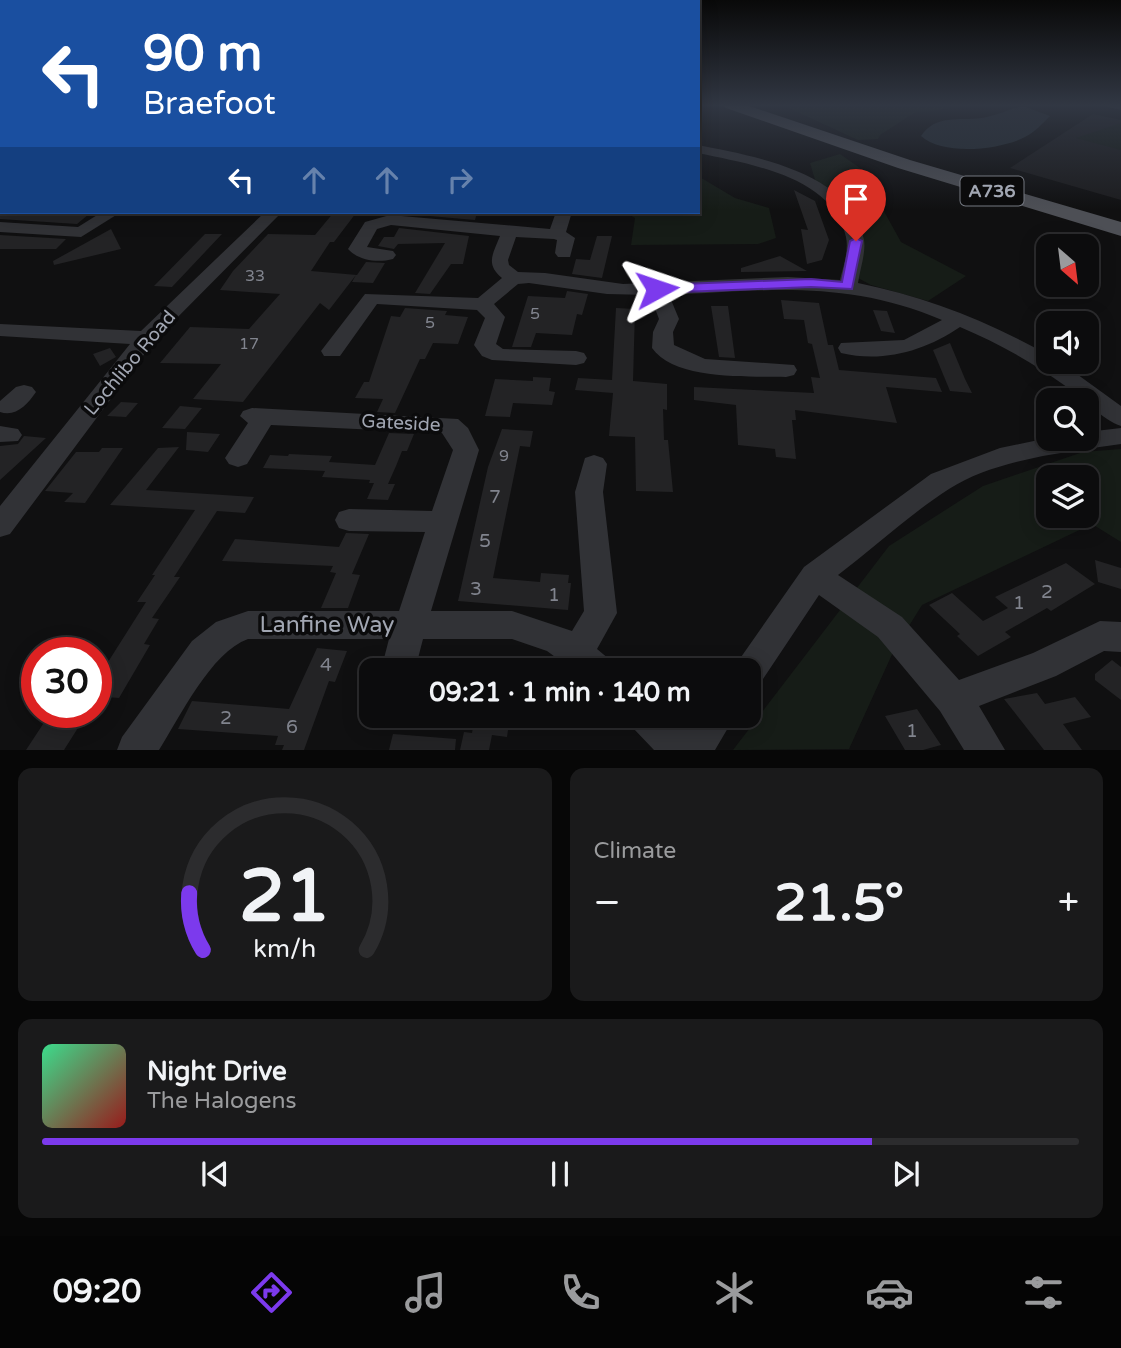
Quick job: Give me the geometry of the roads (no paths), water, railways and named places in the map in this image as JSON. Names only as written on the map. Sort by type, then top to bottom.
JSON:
[{"type":"main road","name":"A736","points":[[832,140],[1121,229]]},
{"type":"street","points":[[700,149],[771,166],[834,197],[850,222],[856,241],[848,286]]},
{"type":"street","points":[[0,228],[81,232],[110,214]]},
{"type":"street","name":"Lochlibo Road","points":[[0,526],[147,337],[272,214]]},
{"type":"street","points":[[557,234],[563,214]]},
{"type":"street","points":[[387,255],[365,254],[357,249],[371,226],[393,216],[510,232],[557,234],[566,238],[564,253]]},
{"type":"street","points":[[510,232],[499,260],[500,267],[513,278]]},
{"type":"street","points":[[332,351],[354,318],[372,298],[483,304],[513,278],[538,276],[614,289],[811,283],[848,286],[898,298],[957,319],[1048,364],[1102,401],[1121,418]]},
{"type":"street","points":[[657,289],[669,319],[663,332],[663,348],[677,360],[693,364],[786,370]]},
{"type":"street","points":[[483,304],[495,317],[485,345],[490,351],[500,355],[576,358]]},
{"type":"street","points":[[849,348],[902,349],[917,345],[957,319]]},
{"type":"street","points":[[0,330],[147,337]]},
{"type":"street","name":"Gateside","points":[[238,458],[258,416],[449,425],[459,434],[466,450],[409,625]]},
{"type":"street","points":[[758,658],[815,576],[941,481],[1000,457],[1056,444],[1121,436]]},
{"type":"street","points":[[588,658],[601,613],[589,492],[594,464]]},
{"type":"street","points":[[349,520],[443,522]]},
{"type":"street","points":[[815,576],[890,627],[953,699],[986,750]]},
{"type":"street","name":"Lanfine Way","points":[[136,750],[204,652],[228,632],[248,625],[512,625],[542,631],[582,658]]},
{"type":"street","points":[[400,658],[409,625]]},
{"type":"street","points":[[953,699],[1044,664],[1100,636],[1121,637]]},
{"type":"street","points":[[659,728],[682,750]]},
{"type":"street","points":[[692,750],[708,728]]}]
